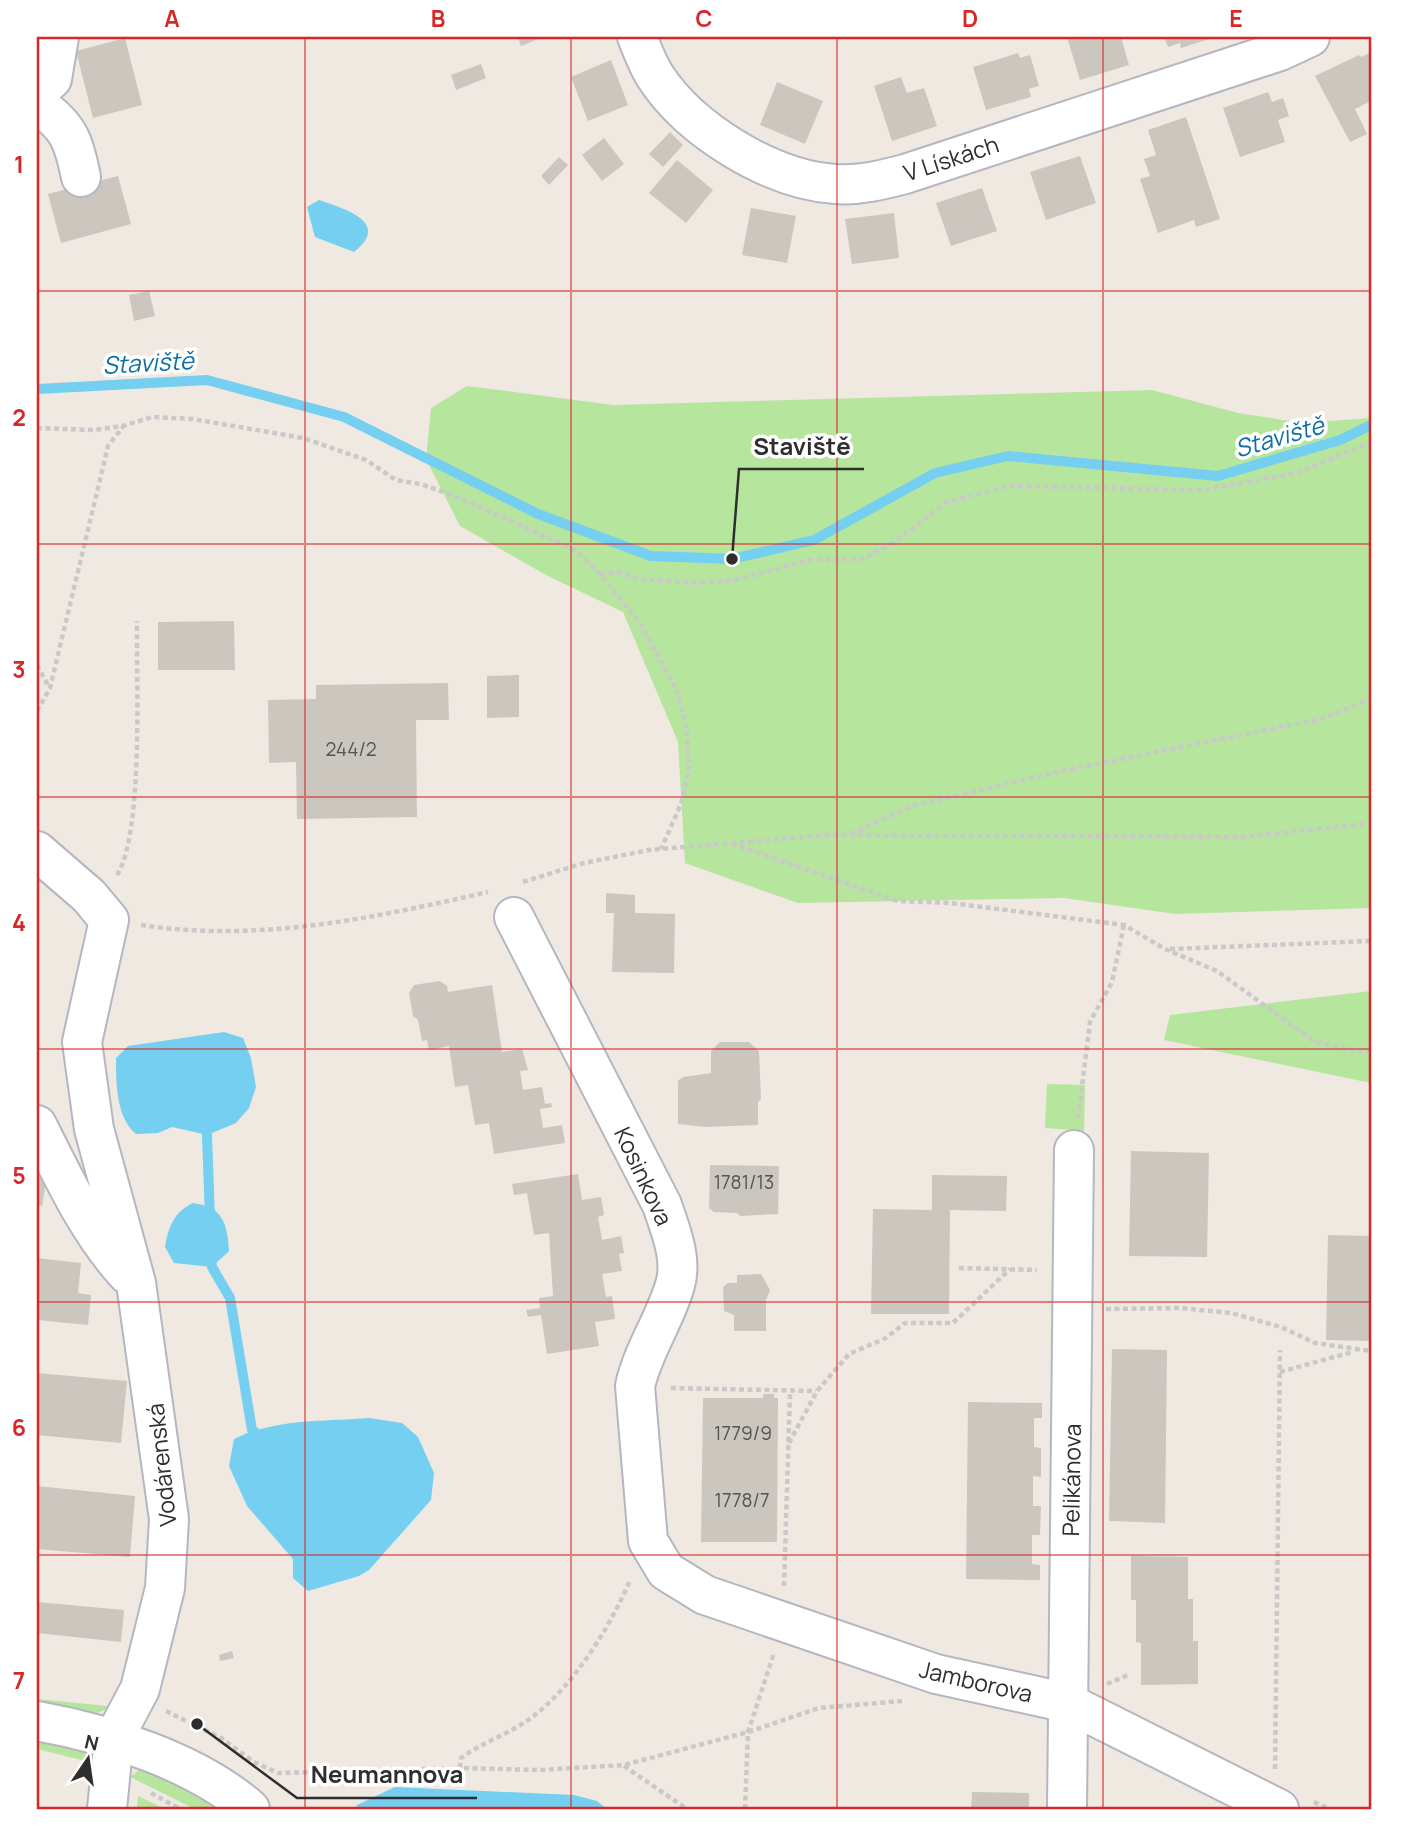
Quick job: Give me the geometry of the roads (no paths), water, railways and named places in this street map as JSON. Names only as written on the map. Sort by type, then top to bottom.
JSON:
[{"type":"street","points":[[37,92],[52,79],[59,37]]},
{"type":"street","name":"V Lískách","points":[[637,37],[655,76],[677,102],[741,154],[771,170],[836,184],[869,183],[905,174],[1280,51],[1310,37]]},
{"type":"street","points":[[37,104],[60,121],[73,139],[81,177]]},
{"type":"street","name":"Vodárenská","points":[[38,855],[99,908],[82,1042],[94,1129],[136,1283],[169,1519],[165,1588],[140,1689],[114,1738]]},
{"type":"street","name":"Kosinkova","points":[[510,897],[662,1205],[674,1242],[676,1283],[640,1365],[635,1386],[657,1556]]},
{"type":"street","points":[[37,1125],[102,1246],[136,1283]]},
{"type":"street","name":"Pelikánova","points":[[1067,1809],[1082,1696],[1073,1309],[1074,1150]]},
{"type":"street","name":"Jamborova","points":[[657,1556],[705,1595],[808,1633],[936,1674],[1082,1696],[1277,1796]]},
{"type":"street","points":[[37,1721],[114,1738],[230,1792],[250,1809]]},
{"type":"street","points":[[107,1809],[114,1738]]},
{"type":"water","points":[[319,200],[350,212],[366,224],[368,232],[365,241],[354,252],[315,237],[307,207]]},
{"type":"water","points":[[224,1032],[243,1038],[251,1058],[256,1087],[249,1108],[236,1123],[207,1135],[172,1127],[158,1133],[136,1134],[129,1127],[121,1109],[116,1058],[128,1046]]},
{"type":"water","points":[[193,1203],[211,1208],[222,1218],[225,1225],[229,1251],[212,1267],[174,1263],[165,1247],[173,1221]]},
{"type":"water","points":[[369,1418],[402,1423],[418,1437],[434,1473],[431,1500],[369,1570],[359,1576],[308,1591],[293,1578],[293,1559],[247,1506],[229,1466],[234,1439],[283,1424]]},
{"type":"water","points":[[395,1787],[574,1795],[597,1801],[607,1809],[356,1809],[357,1805]]},
{"type":"waterway","name":"Staviště","points":[[37,389],[207,380],[344,417],[538,514],[651,556],[732,559],[814,540],[935,473],[1008,456],[1218,476],[1340,440],[1371,425]]},
{"type":"waterway","points":[[207,1135],[210,1218]]},
{"type":"waterway","points":[[211,1257],[212,1267],[230,1298],[252,1430],[261,1437]]},
{"type":"place","name":"Staviště","points":[[732,559]]},
{"type":"place","name":"Neumannova","points":[[197,1724]]}]
